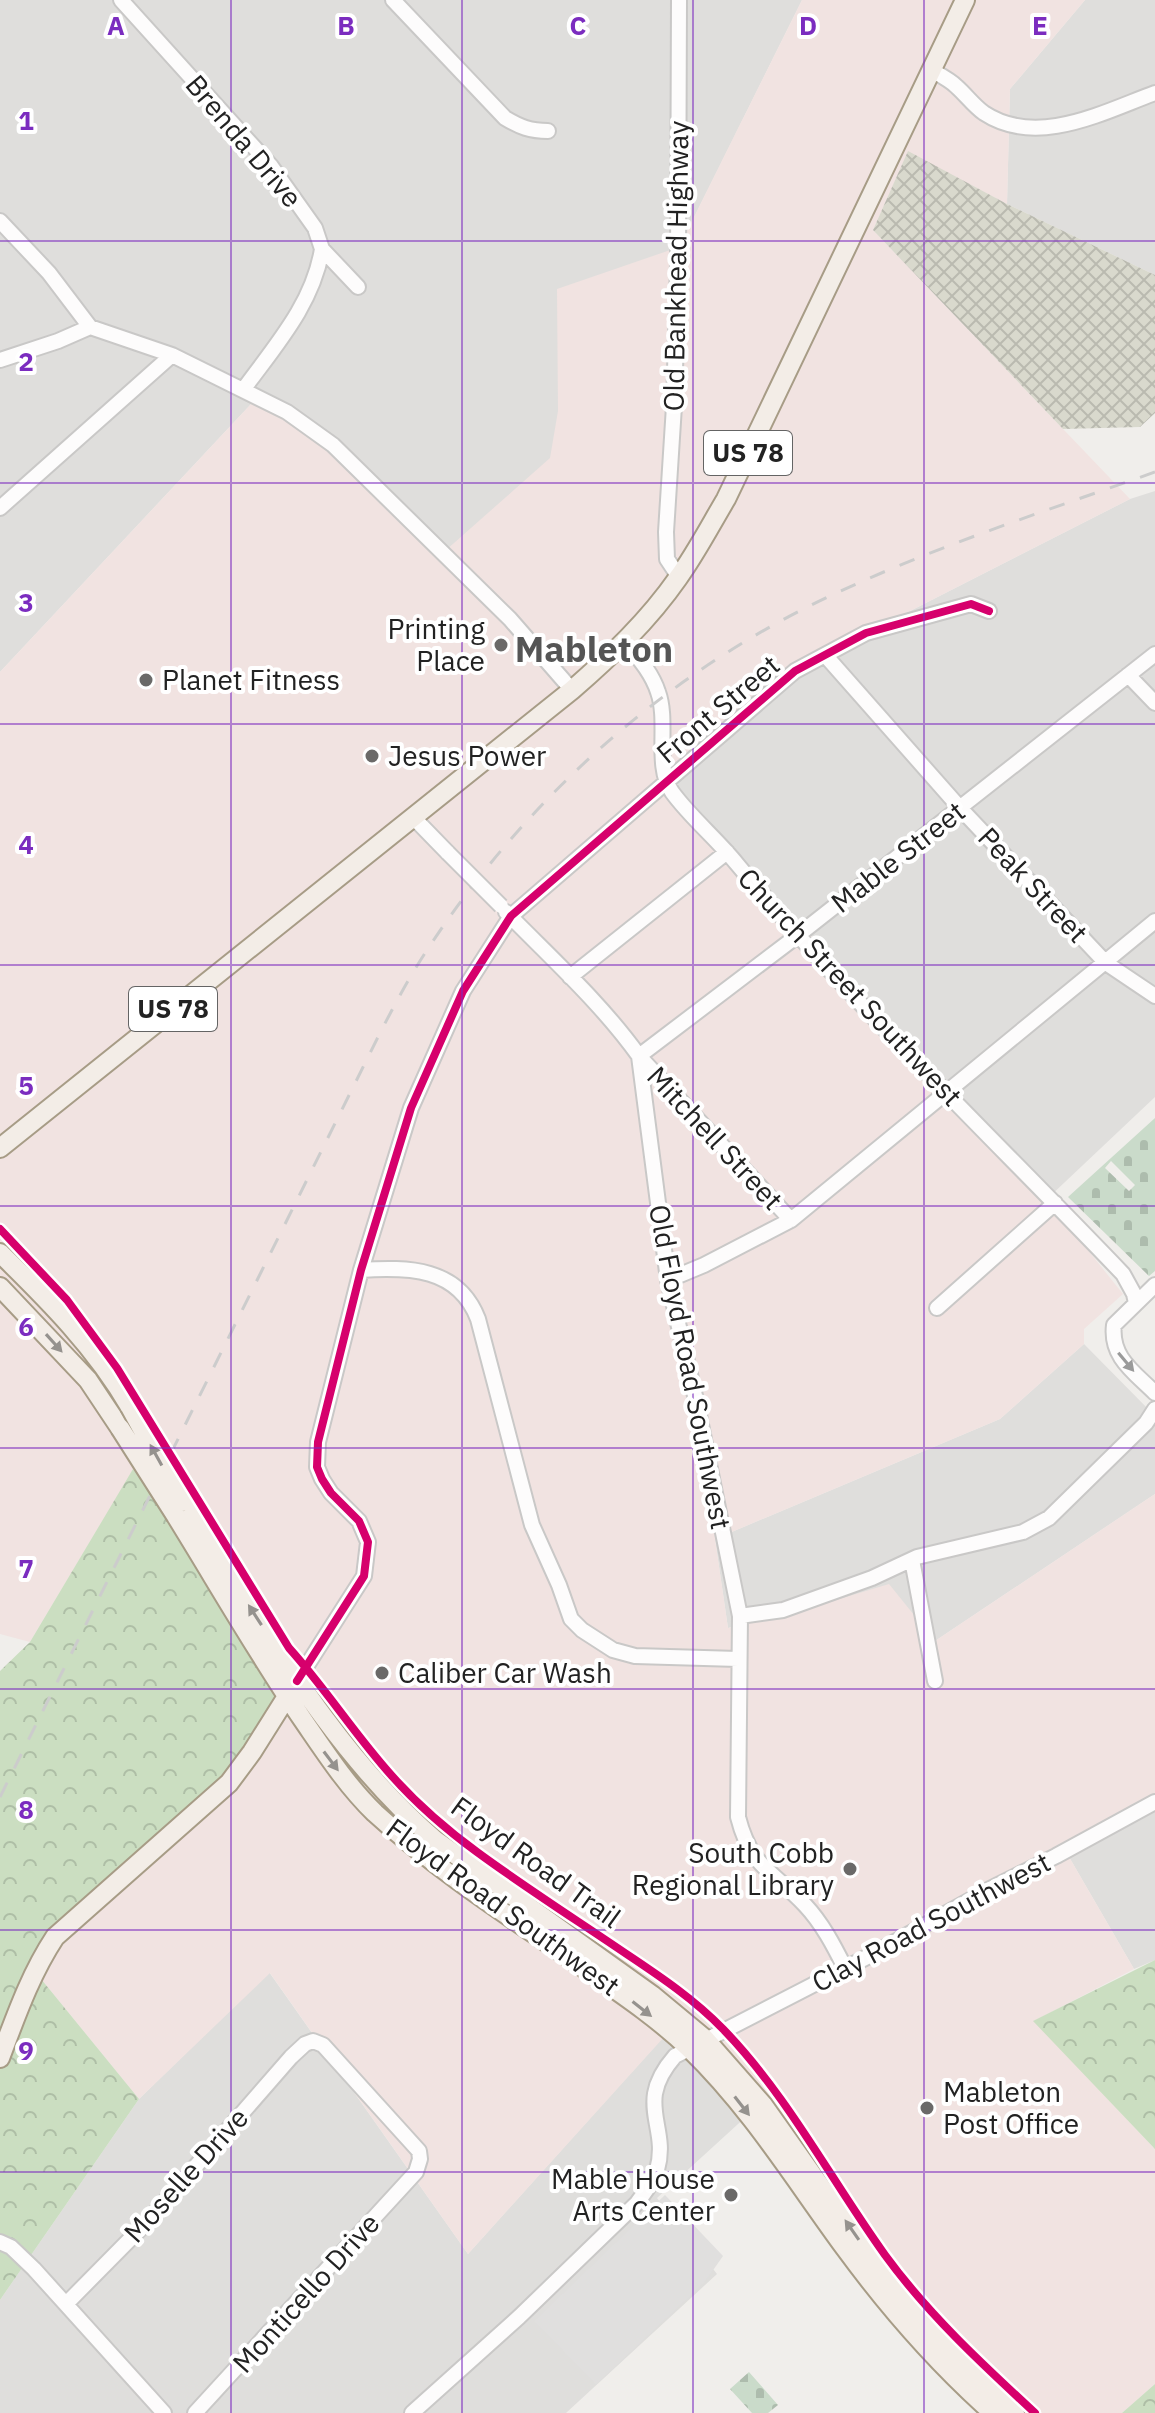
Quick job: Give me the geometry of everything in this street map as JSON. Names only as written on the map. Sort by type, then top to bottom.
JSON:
[{"type":"main road","name":"US 78","points":[[0,1148],[572,690],[625,641],[679,577],[726,499],[965,0]]},
{"type":"main road","name":"Floyd Road Southwest","points":[[0,1253],[69,1322],[109,1375],[130,1407],[179,1509]]},
{"type":"main road","name":"Floyd Road Southwest","points":[[0,1287],[88,1380],[179,1509],[292,1689],[327,1756],[356,1792],[396,1831],[456,1878],[698,2044],[763,2105],[909,2307],[1015,2413]]},
{"type":"main road","points":[[0,2058],[24,1994],[55,1937],[229,1783],[292,1689]]},
{"type":"main road","name":"Floyd Road Southwest","points":[[698,2044],[851,2255],[907,2326],[985,2411]]},
{"type":"street","name":"Brenda Drive","points":[[121,0],[271,166],[315,228],[322,249],[358,287]]},
{"type":"street","points":[[393,0],[505,118],[521,128],[548,131]]},
{"type":"street","name":"Old Bankhead Highway","points":[[679,0],[678,264],[666,532],[667,559],[679,577]]},
{"type":"street","points":[[931,70],[954,84],[983,112],[1025,129],[1046,128],[1091,116],[1155,93]]},
{"type":"street","points":[[0,221],[49,273],[90,327],[172,355],[287,412],[333,445],[510,619],[572,690]]},
{"type":"street","points":[[243,390],[299,313],[319,267],[322,249]]},
{"type":"street","points":[[0,360],[90,327]]},
{"type":"street","points":[[0,508],[172,355]]},
{"type":"street","name":"Front Street","points":[[292,1689],[364,1576],[368,1560],[368,1542],[359,1521],[331,1493],[322,1479],[316,1456],[361,1270],[411,1108],[463,991],[506,911],[666,782],[795,671],[866,633],[971,604],[989,611]]},
{"type":"street","points":[[625,641],[658,690],[662,707],[666,782]]},
{"type":"street","name":"Mable Street","points":[[639,1056],[797,936],[1155,654]]},
{"type":"street","name":"Peak Street","points":[[825,655],[960,808],[1106,963],[1155,996]]},
{"type":"street","points":[[1128,675],[1155,703]]},
{"type":"street","name":"Church Street Southwest","points":[[666,782],[797,936],[1016,1167],[1123,1274],[1136,1303]]},
{"type":"street","points":[[413,817],[570,977],[624,1035],[639,1056]]},
{"type":"street","points":[[570,977],[727,852]]},
{"type":"street","points":[[668,1280],[791,1220],[1155,921]]},
{"type":"street","name":"Mitchell Street","points":[[639,1056],[791,1220]]},
{"type":"street","name":"Old Floyd Road Southwest","points":[[639,1056],[668,1280],[740,1616],[738,1817],[744,1838],[758,1863],[816,1917],[845,1968]]},
{"type":"street","points":[[937,1308],[1055,1203]]},
{"type":"street","points":[[361,1270],[399,1268],[426,1273],[442,1278],[468,1298],[481,1329],[532,1525],[571,1619],[613,1650],[635,1656],[738,1659]]},
{"type":"street","points":[[1123,1274],[1144,1285],[1154,1286]]},
{"type":"street","points":[[1154,1286],[1114,1325],[1112,1341],[1119,1356],[1155,1393]]},
{"type":"street","points":[[740,1616],[783,1610],[912,1560],[1023,1532],[1049,1518],[1150,1421],[1155,1409]]},
{"type":"street","points":[[912,1560],[935,1681]]},
{"type":"street","name":"Clay Road Southwest","points":[[412,2413],[519,2317],[637,2203],[650,2186],[657,2172],[659,2154],[653,2111],[654,2093],[667,2065],[675,2056],[1155,1802]]},
{"type":"street","name":"Monticello Drive","points":[[195,2413],[416,2172],[420,2159],[419,2151],[323,2045],[313,2041],[305,2044]]},
{"type":"street","name":"Moselle Drive","points":[[66,2304],[148,2221],[305,2044]]},
{"type":"street","points":[[0,2242],[21,2257],[164,2413]]},
{"type":"shaded area","points":[[0,0],[802,0],[584,439],[444,552],[252,403],[0,672]]},
{"type":"shaded area","points":[[802,0],[1085,0],[1010,89],[1007,204],[908,152],[873,230],[1130,499],[812,661],[760,702],[675,784],[1047,1199],[1123,1294],[1084,1329],[1084,1344],[1000,1419],[715,1539],[728,1628],[803,1610],[889,1584],[935,1641],[1155,1494],[1155,1797],[1132,1804],[1065,1850],[1134,1969],[1034,2021],[1155,2149],[1155,2384],[1122,2413],[997,2413],[674,2026],[468,2254],[270,1973],[139,2099],[37,1974],[133,1470],[30,1642],[0,1634],[0,672],[252,403],[327,442],[445,551],[550,458],[558,411],[557,289],[679,247]]},
{"type":"shaded area","points":[[1085,0],[1155,0],[1155,275],[1007,204],[1010,89]]},
{"type":"shaded area","points":[[908,151],[1007,204],[1155,275],[1155,413],[1140,427],[1063,429],[873,230]]},
{"type":"shaded area","points":[[1155,491],[1155,1097],[1047,1199],[675,784],[760,702],[812,661],[1130,499]]},
{"type":"shaded area","points":[[1084,1344],[1155,1416],[1155,1494],[935,1641],[803,1610],[728,1628],[715,1539],[1000,1419]]},
{"type":"shaded area","points":[[1155,1797],[1155,1960],[1134,1969],[1065,1850],[1132,1804]]},
{"type":"shaded area","points":[[269,1972],[468,2254],[674,2025],[749,2114],[657,2198],[717,2274],[566,2413],[0,2413],[0,2300],[139,2099]]},
{"type":"shaded area","points":[[665,2195],[723,2256],[704,2283],[596,2385],[534,2321]]},
{"type":"green space","points":[[1155,1118],[1155,1271],[1149,1276],[1068,1197]],"holes":[[[1111,1161],[1135,1185],[1129,1191],[1105,1168]]]},
{"type":"green space","points":[[133,1469],[171,1520],[287,1694],[268,1731],[152,1853],[80,1913],[37,1974],[139,2099],[0,2300],[0,1671],[30,1642]]},
{"type":"green space","points":[[1155,1960],[1155,2149],[1033,2021]]},
{"type":"green space","points":[[749,2372],[778,2405],[768,2413],[752,2413],[730,2389]]},
{"type":"green space","points":[[1155,2384],[1155,2413],[1122,2413]]},
{"type":"railway","points":[[0,1797],[392,1009],[429,947],[510,840],[604,745],[656,702],[768,628],[828,597],[908,562],[1155,472]]},
{"type":"cycle path","points":[[297,1681],[364,1576],[368,1542],[359,1521],[331,1493],[317,1467],[318,1442],[361,1270],[411,1108],[463,991],[511,916],[795,671],[866,633],[971,604],[989,611]]},
{"type":"cycle path","name":"Floyd Road Trail","points":[[0,1229],[67,1300],[117,1368],[289,1648],[392,1776],[422,1807],[466,1844],[665,1980],[723,2029],[789,2110],[865,2227],[919,2298],[1035,2413]]},
{"type":"place","name":"Printing Place","points":[[501,645]]},
{"type":"place","name":"Planet Fitness","points":[[146,680]]},
{"type":"place","name":"Jesus Power","points":[[372,756]]},
{"type":"place","name":"Caliber Car Wash","points":[[382,1673]]},
{"type":"place","name":"South Cobb Regional Library","points":[[850,1869]]},
{"type":"place","name":"Mableton Post Office","points":[[927,2108]]},
{"type":"place","name":"Mable House Arts Center","points":[[731,2195]]},
{"type":"district","name":"Mableton","points":[[594,649]]}]
